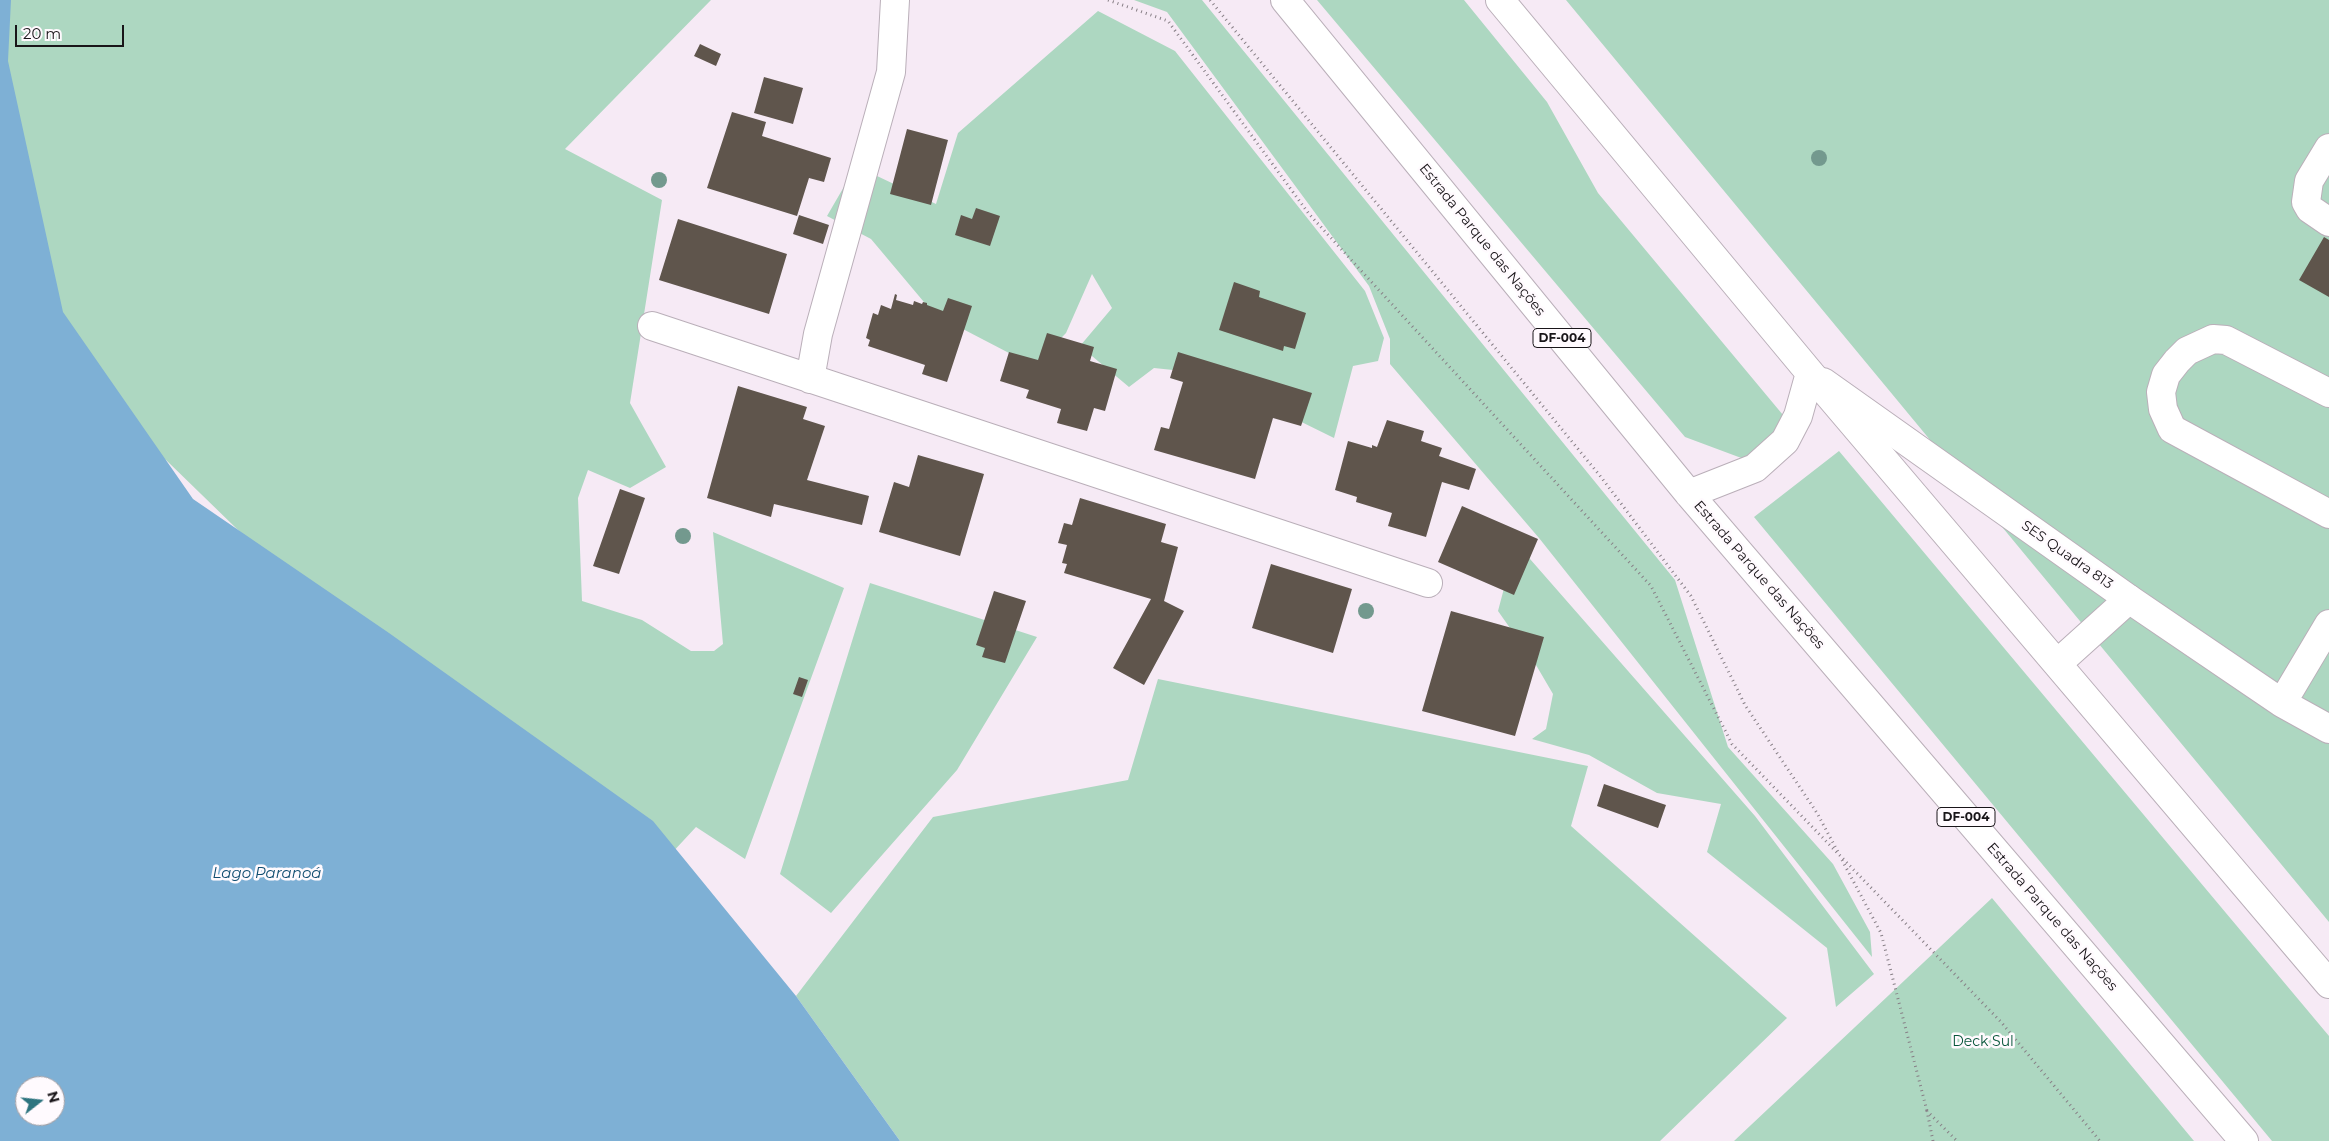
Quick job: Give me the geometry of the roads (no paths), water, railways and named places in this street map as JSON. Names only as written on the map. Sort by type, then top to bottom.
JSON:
[{"type":"main road","points":[[810,379],[818,334],[891,72],[895,0]]},
{"type":"main road","name":"Estrada Parque das Nações","points":[[1286,0],[1689,494],[2244,1141]]},
{"type":"main road","points":[[1500,0],[1810,373],[2329,984]]},
{"type":"main road","points":[[2329,148],[2309,181],[2306,202],[2310,210],[2329,222]]},
{"type":"main road","points":[[652,326],[1428,583]]},
{"type":"main road","points":[[2329,393],[2226,340],[2213,339],[2187,351],[2176,361],[2166,375],[2161,392],[2164,414],[2172,429],[2329,514]]},
{"type":"main road","points":[[1689,494],[1755,468],[1785,442],[1798,416],[1810,373]]},
{"type":"main road","name":"SES Quadra 813","points":[[1810,373],[2129,600],[2282,703],[2329,729]]},
{"type":"main road","points":[[2058,663],[2129,600]]},
{"type":"main road","points":[[2282,703],[2329,624]]},
{"type":"water","name":"Lago Paranoá","points":[[0,0],[11,0],[8,61],[63,312],[193,499],[389,633],[653,821],[796,996],[900,1141],[0,1141]]},
{"type":"park label","name":"Deck Sul","points":[[1983,1042]]}]
